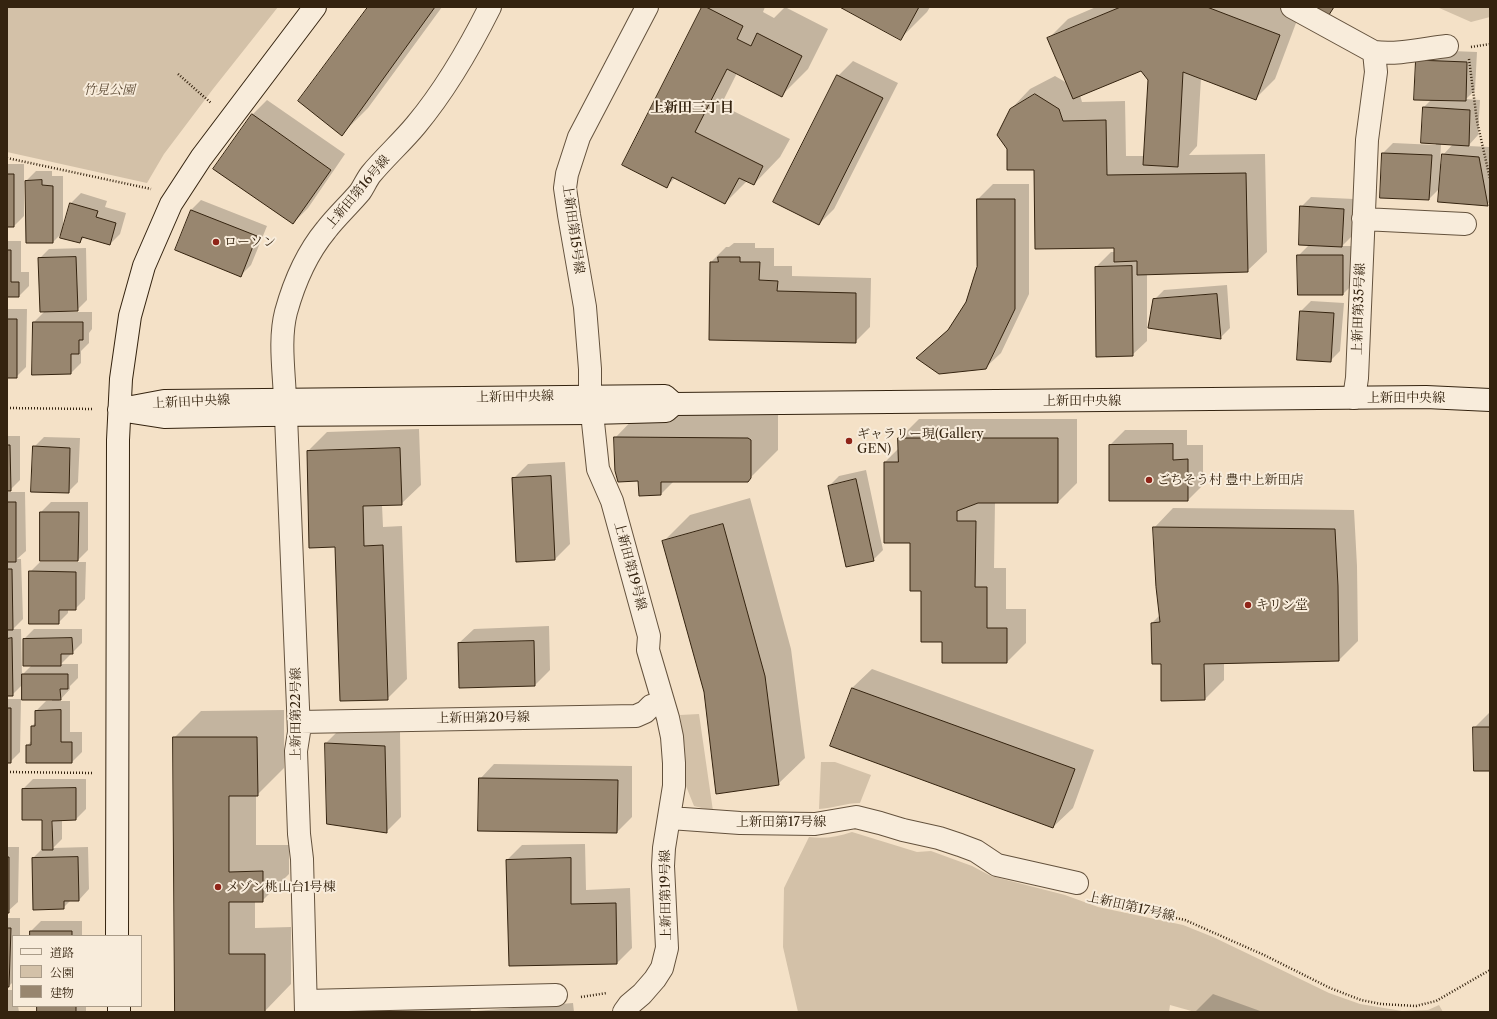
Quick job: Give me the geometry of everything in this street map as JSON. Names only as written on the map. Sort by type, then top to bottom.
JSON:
[{"type":"street","points":[[118,935],[119,410],[121,378],[130,316],[144,266],[171,204],[201,158],[315,7]]},
{"type":"street","name":"上新田第16号線","points":[[286,407],[283,346],[284,326],[286,312],[300,273],[314,246],[339,214],[360,192],[370,175],[415,125],[441,93],[462,59],[490,7]]},
{"type":"street","name":"上新田第15号線","points":[[591,405],[590,369],[585,307],[565,188],[567,174],[579,137],[647,7]]},
{"type":"street","points":[[1292,7],[1374,52],[1387,54],[1447,46]]},
{"type":"street","name":"上新田第35号線","points":[[1354,398],[1357,378],[1367,140],[1376,72],[1374,52]]},
{"type":"street","points":[[1363,219],[1464,224]]},
{"type":"street","name":"上新田中央線","points":[[119,410],[164,401],[286,407],[591,405],[665,396],[674,404],[1426,397],[1490,400]]},
{"type":"street","name":"上新田第19号線","points":[[591,405],[598,469],[612,501],[649,636],[648,650],[672,738],[674,763],[674,786],[664,848],[663,866],[667,948],[662,968],[655,979],[624,1012]]},
{"type":"street","name":"上新田第22号線","points":[[286,407],[299,722],[296,751],[299,834],[302,859],[306,1007]]},
{"type":"street","name":"上新田第20号線","points":[[299,722],[636,716],[645,712],[651,706],[663,702]]},
{"type":"street","name":"上新田第17号線","points":[[670,818],[740,823],[815,824],[834,822],[843,818],[856,817],[939,838],[960,845],[976,851],[997,865],[1077,883]]},
{"type":"street","points":[[306,1007],[556,995]]},
{"type":"path","points":[[1469,57],[1477,121],[1490,179]]},
{"type":"path","points":[[178,74],[212,104]]},
{"type":"path","points":[[7,158],[151,189]]},
{"type":"path","points":[[7,408],[119,410]]},
{"type":"path","points":[[7,772],[94,773]]},
{"type":"path","name":"上新田第17号線","points":[[1077,883],[1080,895],[1100,902],[1185,920],[1230,939],[1330,988],[1361,1000],[1401,1006],[1423,1005],[1436,1001],[1490,970]]},
{"type":"path","points":[[556,995],[558,998],[568,1001],[602,993],[642,994]]},
{"type":"green space","name":"竹見公園","points":[[7,7],[278,7],[164,154],[147,183],[7,152]]},
{"type":"green space","points":[[1437,7],[1490,7],[1490,17],[1471,22]]},
{"type":"green space","points":[[699,714],[713,811],[694,806],[686,786],[685,749],[680,715]]},
{"type":"green space","points":[[821,762],[835,762],[871,775],[860,803],[819,809]]},
{"type":"green space","points":[[852,832],[917,852],[931,851],[972,866],[991,876],[1065,895],[1098,907],[1183,925],[1213,937],[1329,993],[1360,1004],[1402,1011],[1428,1010],[1439,1005],[1443,1012],[1195,1012],[1170,1005],[1169,1012],[798,1012],[783,947],[784,888],[809,837],[830,837]]},
{"type":"building","points":[[368,7],[435,7],[342,136],[298,101]]},
{"type":"building","points":[[702,7],[706,7],[743,26],[737,39],[751,46],[757,33],[802,56],[782,97],[727,69],[695,132],[763,166],[754,185],[739,178],[725,204],[672,177],[667,188],[622,165]]},
{"type":"building","points":[[840,7],[919,7],[901,40]]},
{"type":"building","points":[[1121,7],[1207,7],[1280,35],[1256,100],[1183,72],[1178,167],[1143,165],[1148,80],[1141,71],[1073,99],[1047,38]]},
{"type":"building","points":[[1310,7],[1334,7],[1327,18]]},
{"type":"building","points":[[1416,60],[1467,62],[1466,101],[1414,100]]},
{"type":"building","points":[[837,75],[883,98],[819,225],[773,202]]},
{"type":"building","points":[[1035,94],[1059,109],[1063,121],[1106,120],[1107,175],[1246,173],[1248,272],[1137,275],[1137,261],[1114,262],[1114,248],[1035,249],[1034,170],[1007,170],[1007,149],[997,135],[1010,109]]},
{"type":"building","points":[[1423,107],[1470,110],[1469,146],[1421,143]]},
{"type":"building","points":[[252,114],[331,170],[293,224],[213,169]]},
{"type":"building","points":[[1382,153],[1432,155],[1429,200],[1380,198]]},
{"type":"building","points":[[1442,154],[1479,157],[1488,206],[1438,202]]},
{"type":"building","points":[[7,174],[14,174],[14,227],[7,227]]},
{"type":"building","points":[[42,180],[42,185],[53,186],[53,243],[26,243],[25,181]]},
{"type":"building","points":[[977,199],[1015,199],[1015,309],[986,369],[939,374],[916,358],[948,330],[966,302],[977,267]]},
{"type":"building","points":[[70,203],[98,211],[96,217],[116,223],[110,245],[82,237],[80,243],[60,238]]},
{"type":"building","points":[[1300,206],[1344,209],[1342,247],[1299,245]]},
{"type":"building","points":[[191,210],[257,236],[241,277],[175,250]]},
{"type":"building","points":[[7,250],[11,250],[11,282],[19,282],[19,297],[7,297]]},
{"type":"building","points":[[1297,255],[1343,255],[1343,295],[1298,295]]},
{"type":"building","points":[[76,257],[78,311],[40,312],[38,258]]},
{"type":"building","points":[[718,257],[740,257],[740,262],[760,262],[759,280],[778,281],[777,291],[856,293],[856,343],[709,340],[710,262],[718,262]]},
{"type":"building","points":[[1132,266],[1133,356],[1096,357],[1095,267]]},
{"type":"building","points":[[1217,294],[1221,339],[1148,328],[1153,299]]},
{"type":"building","points":[[1300,311],[1334,313],[1331,362],[1297,360]]},
{"type":"building","points":[[7,319],[17,319],[17,378],[7,378]]},
{"type":"building","points":[[33,322],[83,322],[83,340],[79,340],[79,354],[71,354],[71,374],[32,375]]},
{"type":"building","points":[[614,437],[748,438],[751,440],[751,478],[748,482],[661,482],[661,495],[639,496],[638,481],[618,482],[615,471]]},
{"type":"building","points":[[898,438],[1058,438],[1058,503],[978,503],[957,511],[957,521],[976,521],[975,587],[987,587],[987,628],[1007,628],[1007,663],[942,663],[942,642],[921,642],[921,591],[910,591],[910,543],[884,543],[884,462],[898,462]]},
{"type":"building","name":"ごちそう村 豊中上新田店","points":[[1173,444],[1173,460],[1188,459],[1188,501],[1109,501],[1109,445]]},
{"type":"building","points":[[7,445],[10,445],[11,491],[7,491]]},
{"type":"building","points":[[33,446],[70,448],[69,493],[31,492]]},
{"type":"building","points":[[400,448],[402,505],[363,506],[364,546],[383,545],[388,700],[340,701],[335,547],[309,548],[307,451]]},
{"type":"building","points":[[551,476],[555,560],[516,562],[512,478]]},
{"type":"building","points":[[856,479],[874,561],[846,567],[828,486]]},
{"type":"building","points":[[7,502],[16,502],[16,562],[7,562]]},
{"type":"building","points":[[40,512],[79,512],[78,561],[40,561]]},
{"type":"building","points":[[723,524],[765,676],[779,785],[716,794],[704,692],[662,541]]},
{"type":"building","name":"キリン堂","points":[[1153,527],[1335,529],[1338,586],[1339,661],[1204,664],[1205,700],[1161,701],[1161,664],[1152,664],[1151,623],[1160,622],[1156,587]]},
{"type":"building","points":[[7,569],[12,569],[13,630],[7,630]]},
{"type":"building","points":[[29,571],[76,572],[76,610],[59,610],[59,624],[29,624]]},
{"type":"building","points":[[12,638],[13,696],[7,696],[7,639]]},
{"type":"building","points":[[72,638],[73,654],[61,654],[61,666],[23,666],[23,639]]},
{"type":"building","points":[[534,641],[535,686],[459,688],[458,643]]},
{"type":"building","points":[[22,674],[68,674],[68,689],[60,689],[61,700],[22,700]]},
{"type":"building","points":[[852,688],[1075,769],[1053,828],[830,746]]},
{"type":"building","points":[[7,708],[11,708],[11,763],[7,763]]},
{"type":"building","points":[[61,710],[61,742],[72,742],[72,763],[26,763],[26,745],[31,745],[31,726],[35,726],[35,711]]},
{"type":"building","points":[[1473,727],[1490,727],[1490,771],[1474,771]]},
{"type":"building","name":"メゾン桃山台1号棟","points":[[173,737],[257,737],[258,796],[229,796],[229,872],[263,871],[263,902],[229,902],[229,954],[265,954],[265,1012],[175,1012]]},
{"type":"building","points":[[325,743],[385,746],[387,833],[327,824]]},
{"type":"building","points":[[479,778],[618,780],[617,833],[478,831]]},
{"type":"building","points":[[76,788],[76,820],[52,821],[53,850],[42,850],[42,820],[22,820],[22,789]]},
{"type":"building","points":[[7,857],[9,857],[9,913],[7,913]]},
{"type":"building","points":[[78,857],[79,901],[64,901],[64,909],[33,910],[32,858]]},
{"type":"building","points":[[571,858],[571,904],[616,903],[617,964],[509,966],[506,860]]},
{"type":"building","points":[[7,928],[11,928],[9,987],[7,987]]},
{"type":"building","points":[[30,931],[72,931],[72,935],[30,935]]},
{"type":"building","points":[[37,1007],[76,1007],[76,1012],[37,1012]]},
{"type":"place","name":"ローソン","points":[[216,242]]},
{"type":"place","name":"ギャラリー現(Gallery GEN)","points":[[849,441]]},
{"type":"place","name":"ごちそう村 豊中上新田店","points":[[1149,480]]},
{"type":"place","name":"キリン堂","points":[[1248,605]]},
{"type":"place","name":"メゾン桃山台1号棟","points":[[218,887]]},
{"type":"district","name":"上新田三丁目","points":[[692,108]]}]
